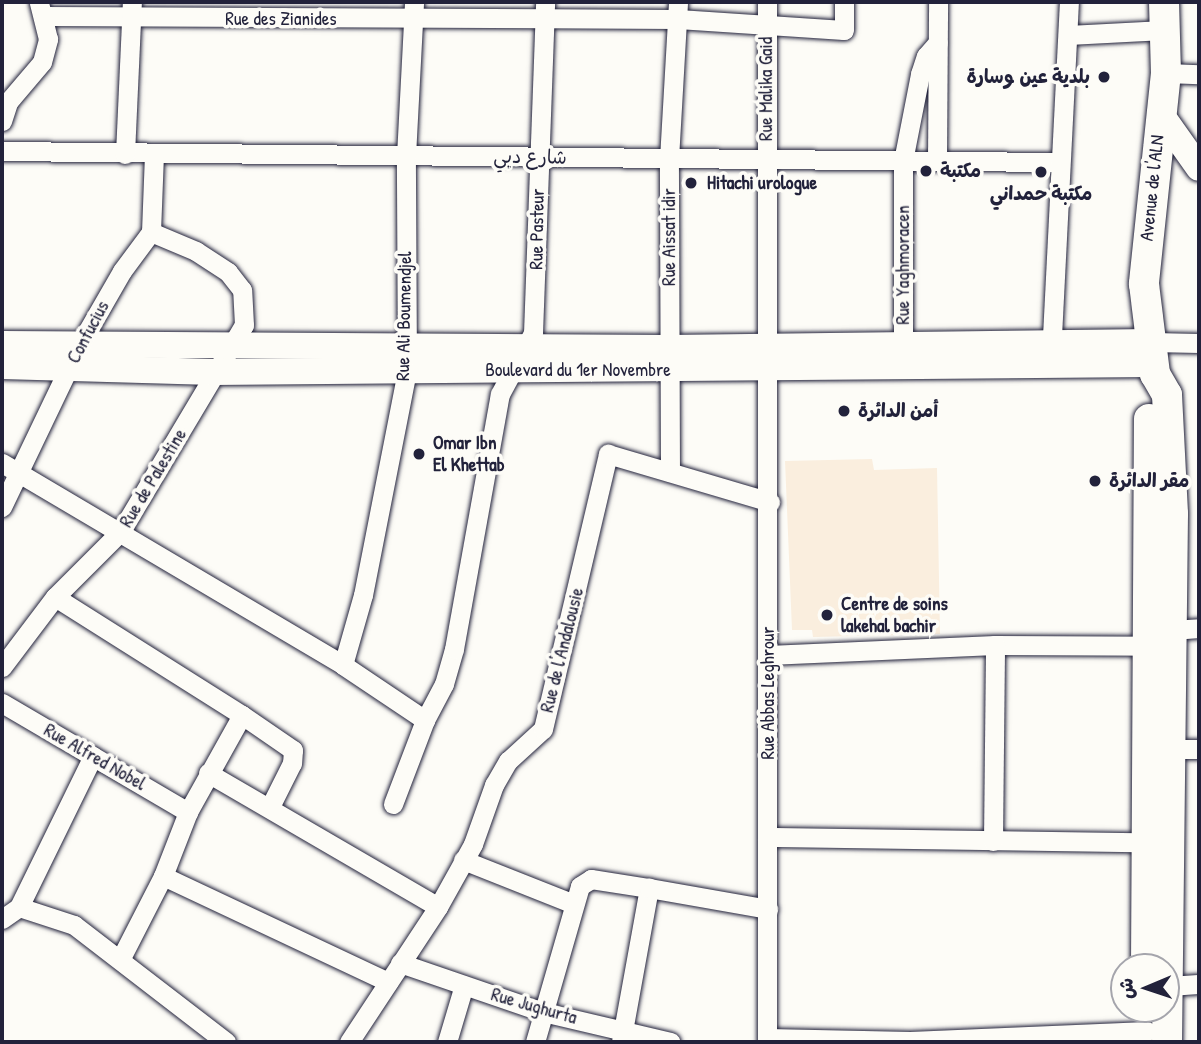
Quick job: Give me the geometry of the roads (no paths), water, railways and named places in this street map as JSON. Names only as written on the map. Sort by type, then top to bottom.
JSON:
[{"type":"main road","name":"Avenue de l'ALN","points":[[1164,16],[1166,73],[1145,257],[1153,360],[1149,397],[1172,637]]},
{"type":"main road","points":[[1160,113],[1199,168]]},
{"type":"main road","name":"Boulevard du 1er Novembre","points":[[2,344],[528,344],[670,359]]},
{"type":"main road","name":"Boulevard du 1er Novembre","points":[[2,366],[68,370],[213,372],[407,371],[769,356],[1051,355],[1153,360]]},
{"type":"main road","points":[[1160,953],[1185,749],[1172,637]]},
{"type":"main road","points":[[1155,953],[1146,842],[1172,637]]},
{"type":"street","name":"Rue Malika Gaid","points":[[767,2],[765,161],[769,356]]},
{"type":"street","name":"Rue des Zianides","points":[[42,9],[678,10],[766,28],[844,30],[844,2]]},
{"type":"street","points":[[937,160],[938,2]]},
{"type":"street","points":[[1051,355],[1058,162],[1066,128],[1069,2]]},
{"type":"street","points":[[2,121],[8,102],[42,62],[48,39],[42,9]]},
{"type":"street","points":[[125,154],[132,10]]},
{"type":"street","name":"Rue Ali Boumendjel","points":[[343,665],[363,594],[407,371],[403,343],[406,156],[414,10]]},
{"type":"street","name":"Rue Pasteur","points":[[393,804],[425,720],[444,684],[454,649],[500,394],[528,344],[535,314],[538,157],[545,10]]},
{"type":"street","name":"Rue Aissat idir","points":[[670,472],[669,159],[678,10]]},
{"type":"street","points":[[1068,35],[1164,16]]},
{"type":"street","name":"Rue Yaghmoracen","points":[[903,355],[903,161],[920,74],[926,56],[938,41]]},
{"type":"street","points":[[1166,73],[1199,74]]},
{"type":"street","name":"شارع دبي","points":[[2,151],[154,155],[1058,162]]},
{"type":"street","points":[[154,155],[151,232],[196,251],[238,283],[244,302],[244,325],[236,343]]},
{"type":"street","name":"Confucius","points":[[2,507],[80,344],[122,271],[151,232]]},
{"type":"street","name":"Rue de Palestine","points":[[2,667],[55,597],[121,531],[213,372],[236,343]]},
{"type":"street","points":[[1153,360],[1199,343]]},
{"type":"street","name":"Rue Abbas Leghrour","points":[[767,1040],[769,356]]},
{"type":"street","name":"Rue de l'Andalousie","points":[[349,1042],[438,906],[463,860],[508,761],[543,729],[608,454],[670,472]]},
{"type":"street","points":[[2,463],[121,531],[343,665],[425,720]]},
{"type":"street","points":[[670,472],[770,502]]},
{"type":"street","points":[[55,597],[293,750],[292,763],[270,807]]},
{"type":"street","points":[[768,655],[1172,637]]},
{"type":"street","points":[[993,841],[995,645]]},
{"type":"street","name":"Rue Alfred Nobel","points":[[2,703],[188,811]]},
{"type":"street","points":[[120,960],[163,876],[188,811],[242,715]]},
{"type":"street","points":[[2,919],[19,907],[93,756]]},
{"type":"street","points":[[208,773],[438,906]]},
{"type":"street","points":[[767,837],[1146,842]]},
{"type":"street","points":[[463,860],[574,904]]},
{"type":"street","points":[[163,876],[388,982]]},
{"type":"street","points":[[535,1042],[580,886],[592,879],[768,909]]},
{"type":"street","points":[[622,1036],[649,888]]},
{"type":"street","points":[[19,907],[74,925],[226,1042]]},
{"type":"street","name":"Rue Jughurta","points":[[400,963],[622,1036],[671,1042]]},
{"type":"street","points":[[1180,981],[1199,984]]},
{"type":"street","points":[[447,1042],[464,985]]},
{"type":"street","points":[[767,1040],[910,1041],[1152,1031]]},
{"type":"place","name":"بلدية عين وسارة","points":[[1104,77]]},
{"type":"place","name":"مكتبة","points":[[926,171]]},
{"type":"place","name":"مكتبة حمداني","points":[[1041,172]]},
{"type":"place","name":"Hitachi urologue","points":[[691,183]]},
{"type":"place","name":"أمن الدائرة","points":[[844,411]]},
{"type":"place","name":"Omar Ibn El Khettab","points":[[419,454]]},
{"type":"place","name":"مقر الدائرة","points":[[1095,481]]},
{"type":"place","name":"Centre de soins lakehal bachir","points":[[827,615]]}]
